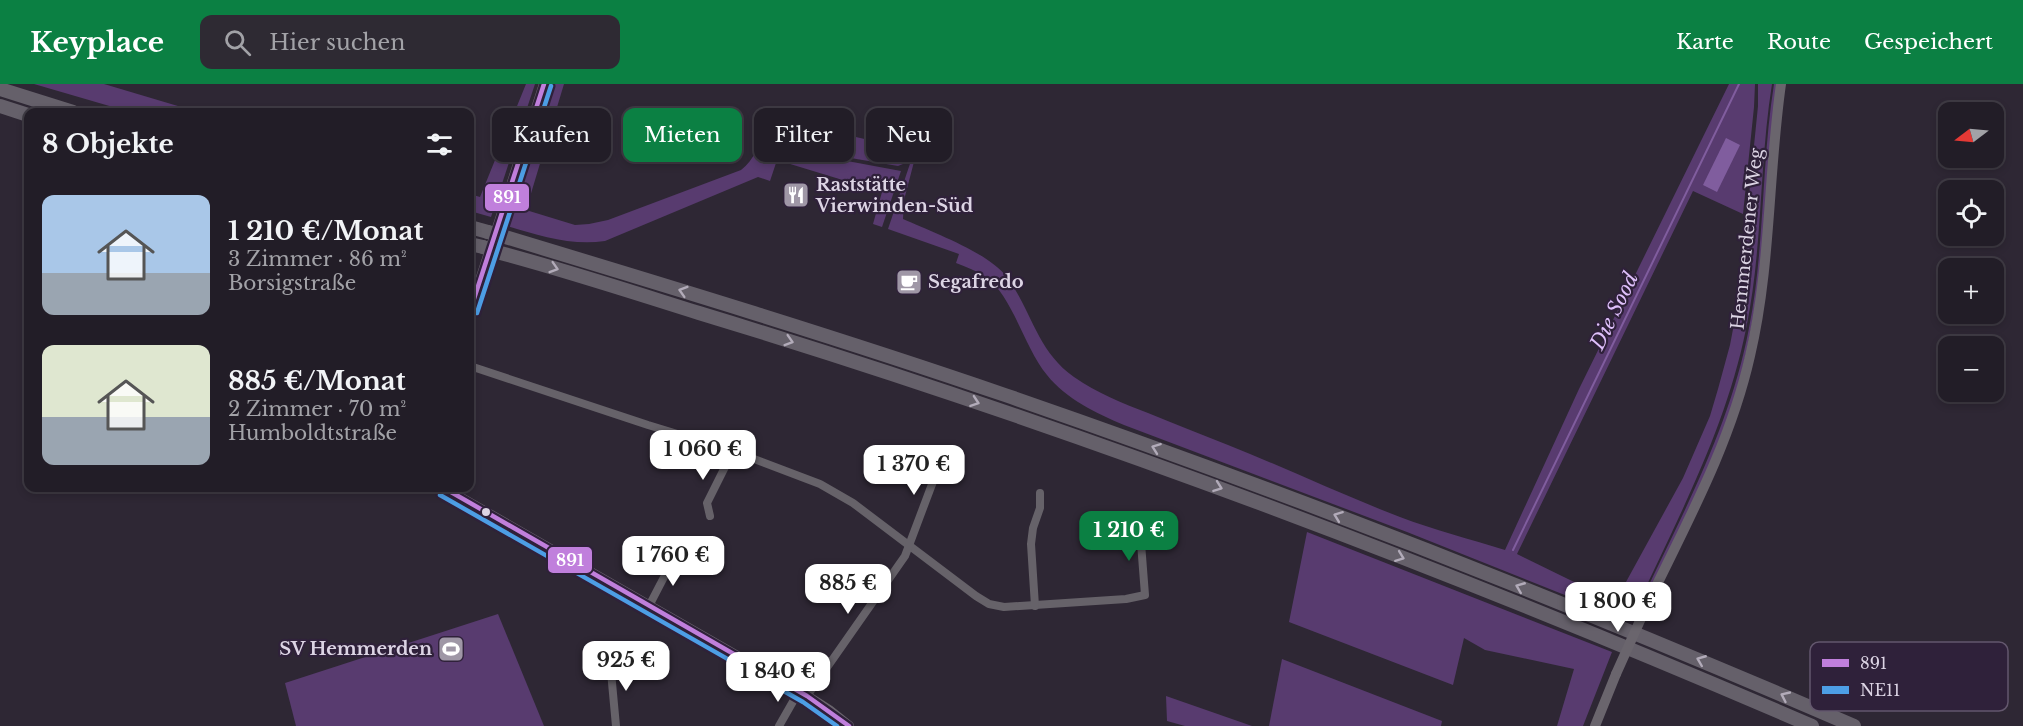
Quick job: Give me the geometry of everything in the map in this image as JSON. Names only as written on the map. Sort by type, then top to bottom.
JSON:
[{"type":"highway","points":[[0,89],[61,108]]},
{"type":"highway","points":[[0,106],[24,114]]},
{"type":"highway","points":[[474,228],[739,307],[854,344],[1200,464],[1645,637],[1810,706]]},
{"type":"highway","points":[[474,245],[850,359],[1263,504],[1622,646],[1812,726]]},
{"type":"highway","points":[[1820,711],[1854,726]]},
{"type":"street","points":[[474,298],[544,84]]},
{"type":"street","name":"Hemmerdener Weg","points":[[1595,726],[1647,605],[1699,499],[1737,404],[1750,357],[1764,275],[1775,124],[1781,84]]},
{"type":"street","points":[[474,367],[801,475],[853,503],[909,547],[989,604],[1004,607],[1035,606],[1125,599],[1145,595],[1141,543],[1131,524]]},
{"type":"street","points":[[710,516],[707,504],[733,451]]},
{"type":"street","points":[[779,726],[905,556],[937,471],[946,462]]},
{"type":"street","points":[[451,492],[803,693],[849,726]]},
{"type":"street","points":[[1035,606],[1031,544],[1033,528],[1040,508],[1040,493]]},
{"type":"street","points":[[649,606],[675,556]]},
{"type":"street","points":[[610,661],[616,726]]},
{"type":"shaded area","points":[[34,84],[104,84],[185,108],[116,108]]},
{"type":"shaded area","points":[[526,84],[535,84],[527,108],[516,108]]},
{"type":"shaded area","points":[[553,84],[564,84],[557,108],[545,108]]},
{"type":"shaded area","points":[[1729,84],[1755,84],[1743,214],[1693,191],[1517,554],[1615,602],[1683,478],[1710,416],[1730,345],[1744,271],[1758,84],[1772,84],[1755,268],[1746,329],[1737,367],[1712,442],[1697,478],[1630,621],[1407,532],[1124,425],[1092,410],[1063,391],[1047,375],[1004,297],[986,277],[956,263],[959,254],[888,229],[911,162],[914,162],[904,200],[903,219],[958,243],[997,267],[1015,289],[1051,355],[1074,377],[1119,401],[1378,509],[1505,550],[1579,389]]},
{"type":"shaded area","points":[[1774,84],[1777,84],[1760,271],[1748,345],[1739,382],[1708,470],[1639,611],[1637,610],[1717,437],[1740,365],[1749,328],[1758,268]]},
{"type":"shaded area","points":[[854,137],[866,139],[866,161],[854,159]]},
{"type":"shaded area","points":[[1726,138],[1740,145],[1717,192],[1703,185]]},
{"type":"shaded area","points":[[754,154],[754,162],[776,162],[770,181],[758,177],[605,241],[566,241],[504,225],[527,162],[540,162],[526,210],[575,225],[608,220],[741,170]]},
{"type":"shaded area","points":[[494,162],[509,162],[491,217],[474,212],[474,195],[480,197]]},
{"type":"shaded area","points":[[784,162],[853,162],[901,171],[882,227],[873,224],[882,192]]},
{"type":"shaded area","points":[[874,162],[904,162],[898,166]]},
{"type":"shaded area","points":[[1307,532],[1612,652],[1583,726],[1557,726],[1574,669],[1485,650],[1464,638],[1453,685],[1289,622]]},
{"type":"shaded area","name":"SV Hemmerden","points":[[498,614],[544,726],[296,726],[285,683]]},
{"type":"shaded area","points":[[1282,659],[1442,721],[1441,726],[1269,726]]},
{"type":"shaded area","points":[[1166,696],[1252,726],[1185,726],[1167,721]]},
{"type":"waterway","name":"Die Sood","points":[[1513,550],[1739,84]]},
{"type":"transit line","name":"891","points":[[474,299],[544,84]]},
{"type":"transit line","name":"NE11","points":[[477,313],[551,86]]},
{"type":"transit line","name":"891","points":[[451,492],[807,696],[849,726]]},
{"type":"transit line","name":"NE11","points":[[440,495],[803,702],[837,726]]},
{"type":"place","name":"Raststätte Vierwinden-Süd","points":[[796,195]]},
{"type":"place","name":"Segafredo","points":[[909,282]]},
{"type":"place","name":"SV Hemmerden","points":[[451,649]]}]
